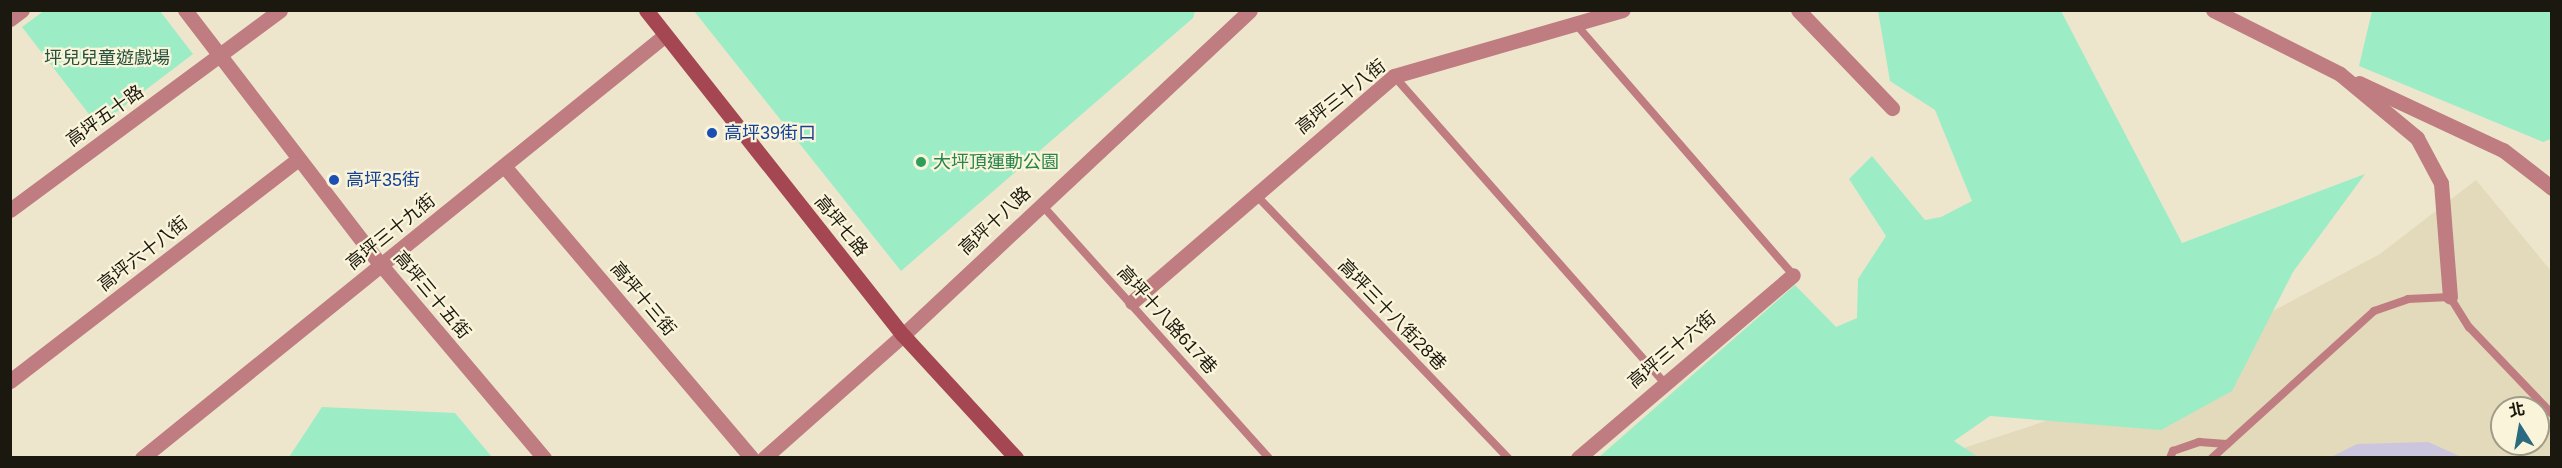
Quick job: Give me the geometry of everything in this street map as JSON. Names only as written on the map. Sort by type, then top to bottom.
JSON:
[{"type":"street","points":[[10,19],[22,10]]},
{"type":"street","name":"高坪三十五街","points":[[185,10],[381,265],[544,458]]},
{"type":"street","name":"高坪五十路","points":[[10,210],[280,10]]},
{"type":"street","name":"高坪七路","points":[[646,10],[664,36],[903,335],[1016,458]]},
{"type":"street","name":"高坪十八路","points":[[764,458],[903,335],[1250,10]]},
{"type":"street","name":"高坪三十八街","points":[[1131,302],[1254,193],[1394,76],[1574,22],[1623,10]]},
{"type":"street","points":[[1798,10],[1892,108]]},
{"type":"street","points":[[2213,10],[2340,74],[2503,150],[2552,188]]},
{"type":"street","name":"高坪三十九街","points":[[142,458],[664,36]]},
{"type":"street","points":[[2340,74],[2417,138],[2440,183],[2450,297]]},
{"type":"street","name":"高坪六十八街","points":[[10,381],[298,159]]},
{"type":"street","name":"高坪十三街","points":[[504,166],[752,458]]},
{"type":"street","name":"高坪三十六街","points":[[1578,458],[1663,381],[1793,275]]},
{"type":"lane","points":[[1574,22],[1793,275]]},
{"type":"lane","points":[[1394,76],[1663,381]]},
{"type":"lane","name":"高坪三十八街28巷","points":[[1254,193],[1508,458]]},
{"type":"lane","name":"高坪十八路617巷","points":[[1041,204],[1269,458]]},
{"type":"lane","points":[[2211,458],[2374,311],[2408,298],[2450,297],[2469,327],[2552,414]]},
{"type":"lane","points":[[2170,458],[2173,451],[2199,442],[2227,444]]},
{"type":"shaded area","points":[[2476,180],[2551,271],[2551,457],[1933,458],[2098,404],[2380,254]]},
{"type":"green space","name":"坪兒兒童遊戲場","points":[[45,10],[160,11],[193,54],[98,126],[22,27]]},
{"type":"green space","name":"大坪頂運動公園","points":[[694,11],[1195,11],[1193,18],[901,271]]},
{"type":"green space","points":[[1878,11],[2061,11],[2182,243],[2365,174],[2293,272],[2232,391],[2161,430],[1990,416],[1954,441],[1978,457],[1599,457],[1795,285],[1836,327],[1857,318],[1858,279],[1886,236],[1849,179],[1872,156],[1925,220],[1941,217],[1972,201],[1935,110],[1890,81]]},
{"type":"green space","points":[[2372,11],[2551,11],[2551,139],[2543,142],[2359,66]]},
{"type":"green space","points":[[322,407],[455,413],[492,457],[289,457]]},
{"type":"building","points":[[2428,442],[2464,458],[2329,458],[2357,444]]},
{"type":"place","name":"高坪39街口","points":[[712,133]]},
{"type":"place","name":"大坪頂運動公園","points":[[921,162]]},
{"type":"place","name":"高坪35街","points":[[334,180]]}]
